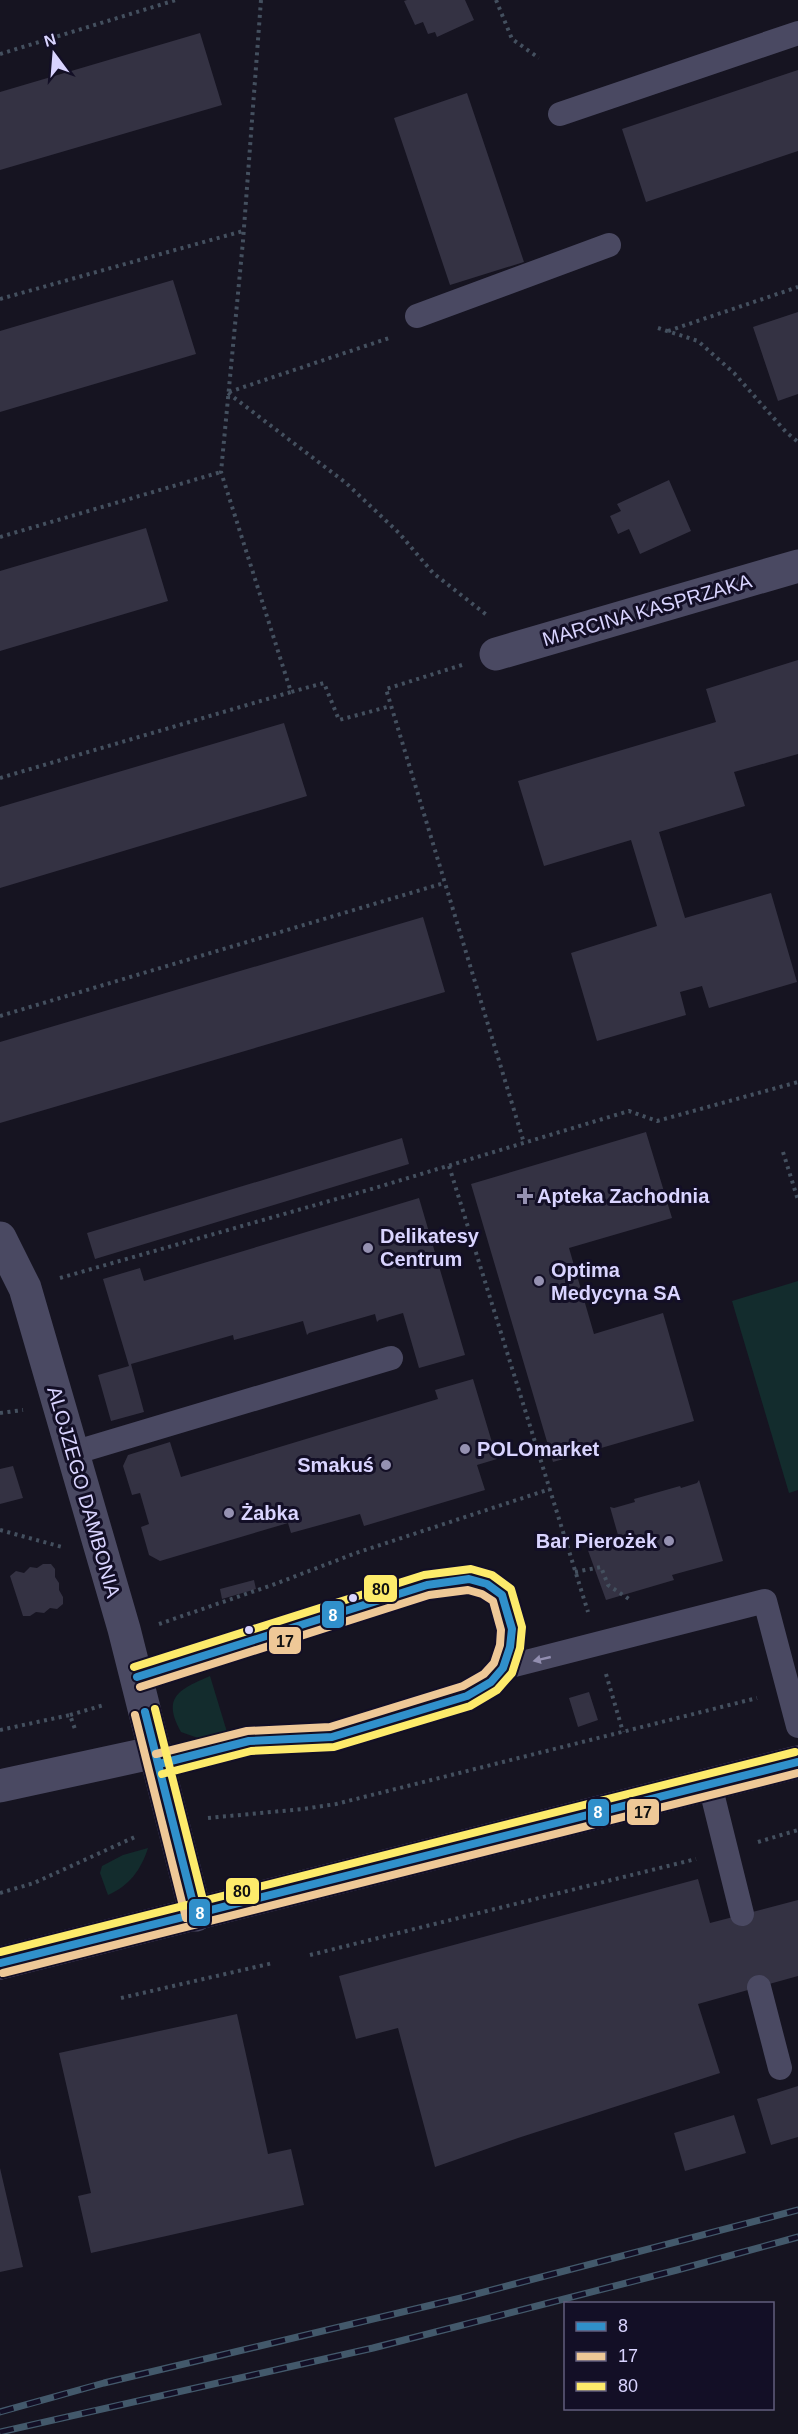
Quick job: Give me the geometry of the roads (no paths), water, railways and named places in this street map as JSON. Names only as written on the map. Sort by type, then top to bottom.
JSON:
[{"type":"main road","points":[[0,1964],[798,1762]]},
{"type":"street","name":"MARCINA KASPRZAKA","points":[[496,654],[798,566]]},
{"type":"street","name":"ALOJZEGO DAMBONIA","points":[[0,1238],[25,1288],[102,1552],[137,1677],[196,1916]]},
{"type":"street","points":[[0,1786],[86,1767],[157,1758]]},
{"type":"lane","points":[[560,114],[798,33]]},
{"type":"lane","points":[[417,316],[609,245]]},
{"type":"lane","points":[[73,1453],[391,1358]]},
{"type":"lane","points":[[137,1677],[427,1585],[469,1579],[487,1584],[502,1595],[512,1629],[503,1668],[491,1682],[467,1696],[332,1737],[249,1741],[157,1758]]},
{"type":"lane","points":[[503,1668],[765,1601],[798,1726]]},
{"type":"lane","points":[[710,1785],[742,1914]]},
{"type":"lane","points":[[759,1987],[780,2068]]},
{"type":"railway","points":[[0,2412],[104,2383],[461,2298],[798,2210]]},
{"type":"railway","points":[[0,2432],[373,2348],[798,2237]]},
{"type":"place","name":"Apteka Zachodnia","points":[[525,1196]]},
{"type":"place","name":"Delikatesy Centrum","points":[[368,1248]]},
{"type":"place","name":"Optima Medycyna SA","points":[[539,1281]]},
{"type":"place","name":"POLOmarket","points":[[465,1449]]},
{"type":"place","name":"Smakuś","points":[[386,1465]]},
{"type":"place","name":"Żabka","points":[[229,1513]]},
{"type":"place","name":"Bar Pierożek","points":[[669,1541]]}]
